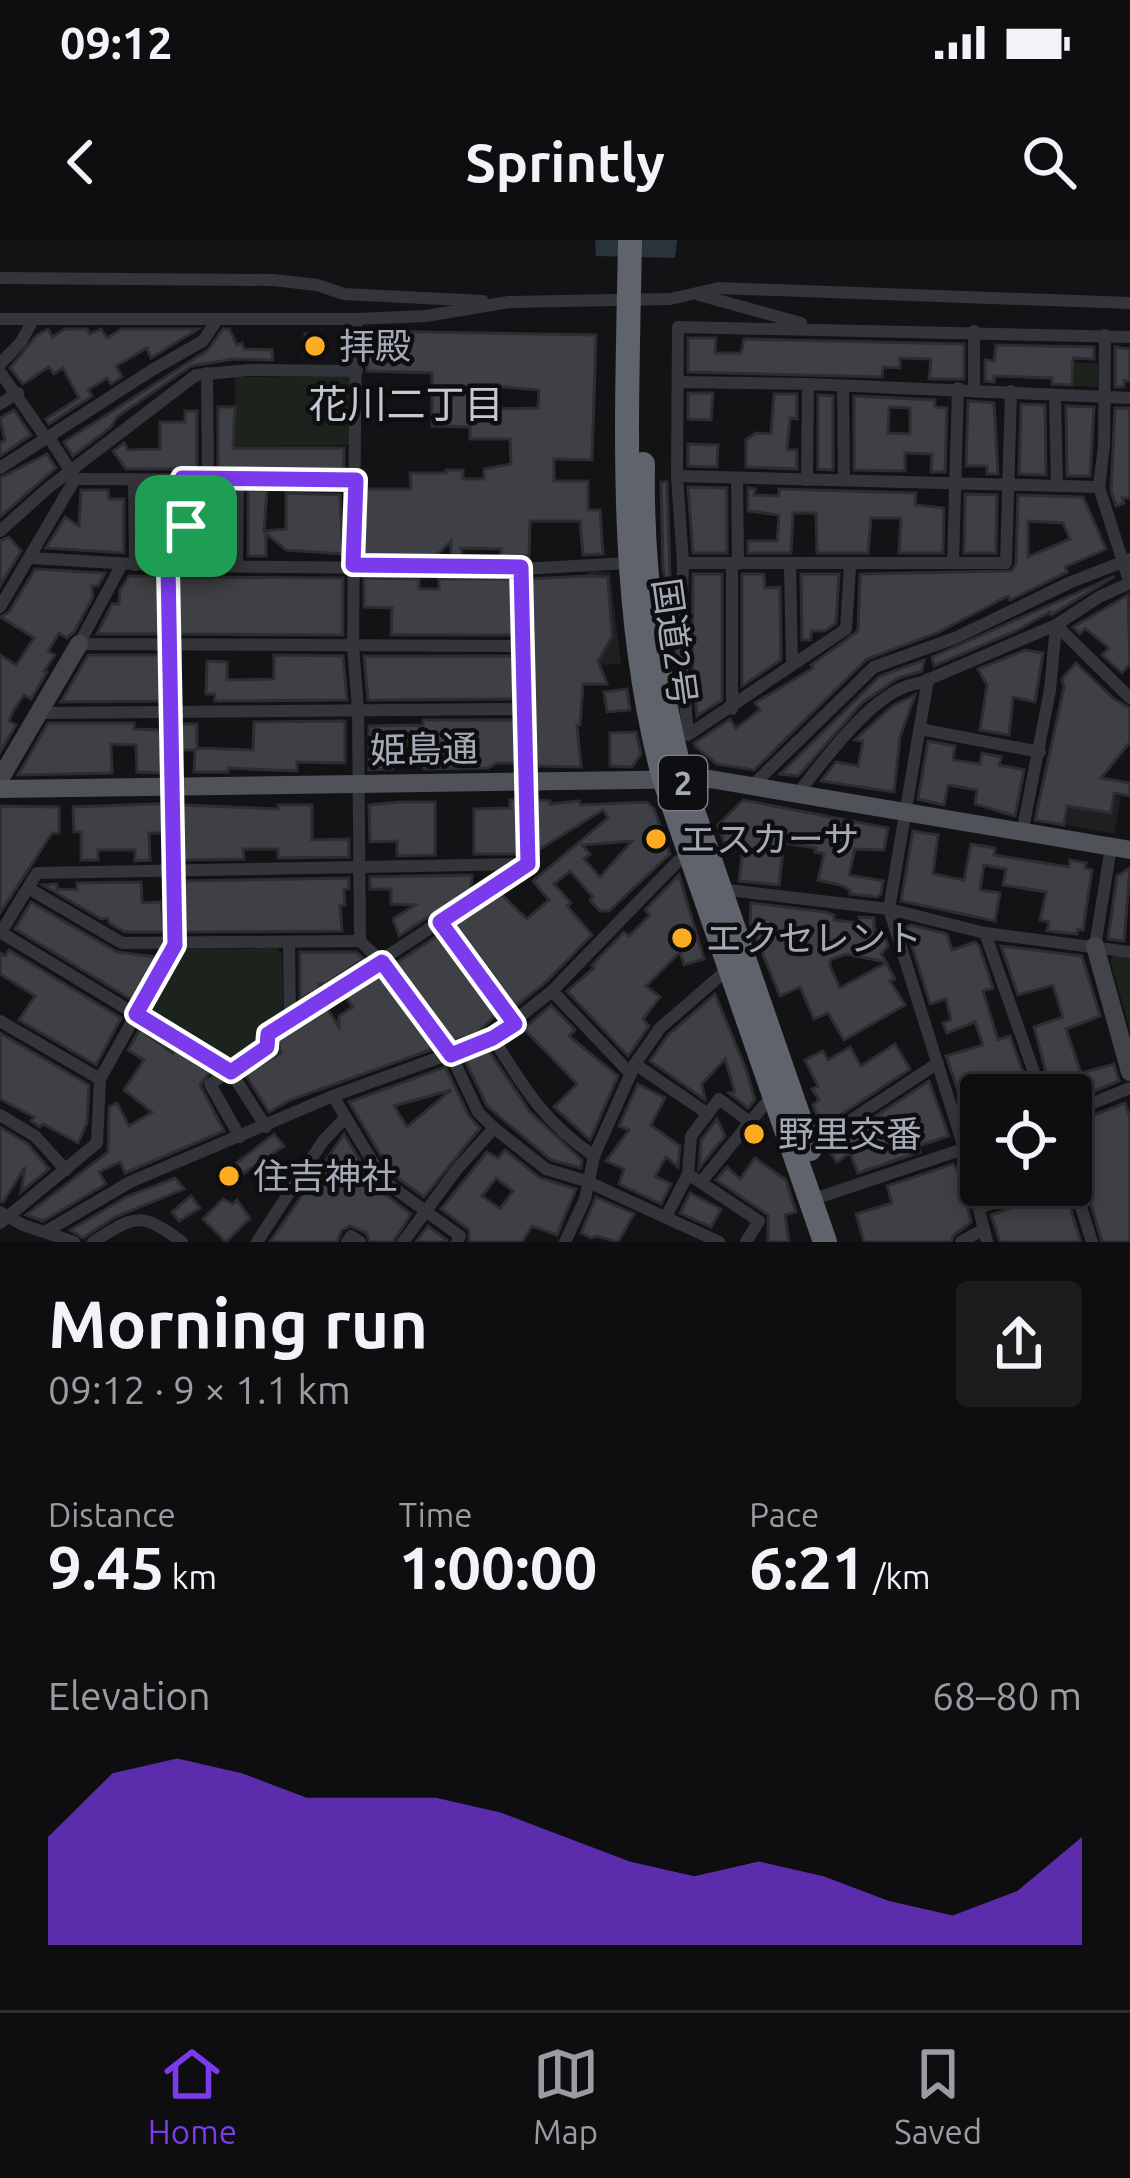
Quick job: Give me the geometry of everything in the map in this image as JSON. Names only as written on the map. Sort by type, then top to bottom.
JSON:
[{"type":"highway","name":"国道2号","points":[[630,240],[646,563],[673,779],[718,888],[809,1148],[825,1242]]},
{"type":"highway","name":"国道2号","points":[[645,240],[636,294],[628,563],[640,672],[728,969],[818,1198],[842,1242]]},
{"type":"main road","name":"姫島通","points":[[0,789],[673,779],[799,792],[1120,848]]},
{"type":"street","points":[[0,278],[272,280],[317,285],[344,294],[508,302]]},
{"type":"street","points":[[698,295],[719,289],[1130,303]]},
{"type":"street","points":[[0,319],[356,319],[636,294],[698,295],[818,328]]},
{"type":"street","points":[[356,319],[353,646],[360,941],[382,962],[451,1055],[478,1112],[494,1128],[546,1169],[667,1215],[712,1240]]},
{"type":"street","points":[[33,320],[0,368],[73,476]]},
{"type":"street","points":[[0,468],[203,341],[217,320]]},
{"type":"street","points":[[850,566],[849,625],[688,735],[681,656],[678,327],[1130,337]]},
{"type":"street","points":[[974,331],[974,389]]},
{"type":"street","points":[[799,792],[837,745],[904,684],[928,679],[1056,625],[1130,583],[1127,560],[1099,487],[1105,335]]},
{"type":"street","points":[[0,531],[196,375],[357,371]]},
{"type":"street","points":[[207,374],[208,478]]},
{"type":"street","points":[[678,382],[958,388],[1130,398]]},
{"type":"street","points":[[807,479],[808,384]]},
{"type":"street","points":[[843,386],[844,480]]},
{"type":"street","points":[[953,563],[958,388]]},
{"type":"street","points":[[683,563],[1006,563],[1011,391]]},
{"type":"street","points":[[0,404],[18,393]]},
{"type":"street","points":[[1055,394],[1057,486]]},
{"type":"street","points":[[73,476],[356,480]]},
{"type":"street","points":[[0,607],[73,476]]},
{"type":"street","points":[[677,476],[1099,487]]},
{"type":"street","points":[[182,478],[184,564]]},
{"type":"street","points":[[237,566],[238,478]]},
{"type":"street","points":[[732,709],[737,478]]},
{"type":"street","points":[[0,779],[128,565],[134,479]]},
{"type":"street","points":[[31,558],[168,566],[521,569],[628,563]]},
{"type":"street","points":[[753,785],[874,667],[955,638],[1127,560]]},
{"type":"street","points":[[3,1217],[97,1143],[100,1079],[175,945],[168,566]]},
{"type":"street","points":[[790,566],[792,664]]},
{"type":"street","points":[[521,569],[528,864]]},
{"type":"street","points":[[1056,625],[1130,698]]},
{"type":"street","points":[[1022,833],[1040,752],[1056,625]]},
{"type":"street","points":[[80,644],[523,646]]},
{"type":"street","points":[[928,679],[889,909],[960,1135]]},
{"type":"street","points":[[40,712],[524,709]]},
{"type":"street","points":[[920,729],[1040,752]]},
{"type":"street","points":[[1120,848],[1095,946],[1130,1072]]},
{"type":"street","points":[[3,1217],[59,1239],[130,1182],[333,1096],[493,1038],[552,991],[678,861]]},
{"type":"street","points":[[266,1127],[231,1072],[0,932],[37,873],[528,864]]},
{"type":"street","points":[[240,1137],[211,1084],[267,1047],[268,1034],[528,864]]},
{"type":"street","points":[[28,888],[122,943],[360,941]]},
{"type":"street","points":[[718,888],[889,909],[985,932],[1130,952]]},
{"type":"street","points":[[440,922],[515,1024]]},
{"type":"street","points":[[985,932],[1035,1074]]},
{"type":"street","points":[[289,943],[290,1019]]},
{"type":"street","points":[[565,1242],[585,1199],[594,1156],[633,1069],[660,1028],[728,969]]},
{"type":"street","points":[[552,991],[633,1069],[708,1114]]},
{"type":"street","points":[[0,1021],[100,1079]]},
{"type":"street","points":[[493,1038],[534,1105],[562,1134],[594,1156]]},
{"type":"street","points":[[809,1148],[938,1063]]},
{"type":"street","points":[[1092,1103],[1130,1088]]},
{"type":"street","points":[[333,1096],[384,1181],[460,1236],[457,1242]]},
{"type":"street","points":[[667,1215],[688,1174],[691,1136],[719,1099],[751,1123]]},
{"type":"street","points":[[701,1182],[764,1106]]},
{"type":"street","points":[[0,1115],[35,1136],[67,1170]]},
{"type":"street","points":[[257,1242],[323,1141],[344,1119]]},
{"type":"street","points":[[403,1242],[494,1128]]},
{"type":"street","points":[[818,1198],[960,1149]]},
{"type":"street","points":[[688,1174],[759,1222],[746,1242]]},
{"type":"street","points":[[961,1242],[986,1235],[981,1208],[987,1206]]},
{"type":"street","points":[[1081,1206],[1092,1242]]},
{"type":"street","points":[[93,1242],[132,1218],[152,1220],[182,1242]]},
{"type":"street","points":[[347,1242],[351,1236],[360,1242]]},
{"type":"shaded area","points":[[595,240],[677,240],[675,258],[596,256]]},
{"type":"shaded area","points":[[1074,363],[1098,363],[1097,387],[1074,386]]},
{"type":"shaded area","points":[[235,377],[349,377],[349,445],[235,446]]},
{"type":"shaded area","points":[[589,571],[610,572],[621,664],[580,666]]},
{"type":"shaded area","points":[[1075,774],[1093,792],[1121,797],[1114,834],[1066,825]]},
{"type":"shaded area","points":[[276,948],[282,954],[283,1012],[258,1033],[260,1046],[239,1064],[230,1064],[145,1012],[144,1006],[182,949]]},
{"type":"shaded area","points":[[1115,954],[1130,957],[1130,1030],[1110,960]]},
{"type":"building","points":[[48,329],[52,337],[65,329],[87,329],[90,334],[101,329],[107,338],[122,329],[198,329],[151,358],[147,348],[116,366],[122,377],[111,384],[107,378],[88,390],[92,396],[49,424],[46,419],[79,398],[63,368],[54,374],[49,367],[23,384],[10,368],[36,336]]},
{"type":"building","points":[[223,329],[229,329],[244,349],[272,350],[273,360],[234,359],[191,366],[117,417],[73,456],[64,442],[208,350]]},
{"type":"building","points":[[366,331],[596,335],[592,460],[554,459],[554,481],[588,481],[588,510],[600,510],[603,554],[583,555],[580,521],[530,521],[529,556],[501,556],[501,549],[461,548],[462,555],[451,555],[451,541],[436,556],[364,555],[366,489],[411,489],[410,473],[463,470],[463,479],[484,479],[484,469],[511,464],[510,439],[470,439],[470,427],[432,426],[432,373],[367,371]],"holes":[[[493,386],[539,390],[538,408],[493,409]]]},
{"type":"building","name":"拝殿","points":[[305,334],[326,341],[325,353],[304,354]]},
{"type":"building","points":[[688,338],[716,338],[715,353],[741,353],[744,339],[964,344],[964,379],[929,379],[931,359],[900,358],[900,368],[883,367],[882,377],[688,372]]},
{"type":"building","points":[[996,345],[1094,347],[1094,359],[1073,358],[1072,385],[1052,384],[1052,378],[994,376],[994,382],[985,381],[985,360],[994,361]]},
{"type":"building","points":[[1115,347],[1130,349],[1130,381],[1124,381],[1124,387],[1115,387]]},
{"type":"building","points":[[688,393],[713,393],[711,420],[688,419]]},
{"type":"building","points":[[774,394],[797,394],[797,419],[790,418],[787,450],[797,450],[797,469],[746,467],[746,440],[756,433],[771,434]]},
{"type":"building","points":[[818,395],[833,396],[833,470],[818,469]]},
{"type":"building","points":[[854,396],[935,400],[935,407],[947,408],[945,472],[931,472],[932,454],[905,453],[905,471],[854,470]],"holes":[[[889,407],[910,408],[910,434],[888,433]]]},
{"type":"building","points":[[968,401],[994,403],[998,474],[987,474],[987,466],[966,466]]},
{"type":"building","points":[[1021,404],[1045,405],[1046,475],[1019,474]]},
{"type":"building","points":[[1066,406],[1094,407],[1090,476],[1067,476]]},
{"type":"building","points":[[218,407],[235,407],[233,448],[344,448],[344,469],[218,469]]},
{"type":"building","points":[[1115,408],[1129,408],[1130,416],[1130,498],[1122,498],[1124,503],[1116,506],[1111,491]]},
{"type":"building","points":[[14,410],[31,435],[0,456],[0,443],[5,440],[0,418]]},
{"type":"building","points":[[185,411],[197,411],[197,469],[126,469],[113,451],[124,443],[128,450],[160,449],[160,422],[185,422]]},
{"type":"building","points":[[688,444],[718,445],[717,467],[688,466]]},
{"type":"building","points":[[47,454],[56,468],[0,517],[0,478]]},
{"type":"building","points":[[661,482],[667,482],[671,605],[663,568]]},
{"type":"building","points":[[688,487],[727,488],[727,553],[693,553]]},
{"type":"building","points":[[748,488],[755,489],[754,495],[779,496],[779,489],[916,493],[915,505],[944,508],[943,553],[899,553],[901,518],[871,518],[868,553],[817,553],[816,513],[793,513],[791,553],[748,553],[748,541],[777,541],[779,515],[748,511]]},
{"type":"building","points":[[81,490],[108,490],[109,499],[124,499],[124,553],[46,548],[65,517],[79,526]]},
{"type":"building","points":[[159,490],[172,490],[173,555],[145,553],[145,499],[158,499]]},
{"type":"building","points":[[193,490],[227,490],[227,556],[194,554]]},
{"type":"building","points":[[248,490],[267,490],[264,531],[286,529],[286,493],[340,495],[343,554],[286,550],[266,533],[266,556],[248,556]]},
{"type":"building","points":[[965,494],[997,495],[996,553],[964,553]]},
{"type":"building","points":[[1018,495],[1083,497],[1106,549],[1010,600],[1008,596],[937,633],[867,659],[754,770],[717,764],[696,747],[694,743],[730,719],[736,728],[760,710],[755,703],[813,668],[858,631],[860,574],[1012,571]],"holes":[[[1028,521],[1063,523],[1070,539],[1028,557]]]},
{"type":"building","points":[[9,537],[21,551],[0,586],[0,541]]},
{"type":"building","points":[[35,569],[105,573],[98,586],[92,586],[93,597],[74,632],[67,638],[59,633],[48,651],[55,655],[47,672],[31,699],[24,695],[13,711],[9,721],[16,725],[0,752],[0,655],[16,665],[34,638],[1,617],[9,612]]},
{"type":"building","points":[[693,574],[722,574],[722,700],[697,716],[692,656]]},
{"type":"building","points":[[742,574],[764,574],[765,588],[780,587],[781,660],[742,686]]},
{"type":"building","points":[[801,574],[839,574],[836,623],[825,631],[812,631],[810,640],[802,640]]},
{"type":"building","points":[[129,576],[158,576],[159,634],[97,634],[112,604],[119,604],[120,590]]},
{"type":"building","points":[[1115,576],[1051,615],[934,666],[932,657]]},
{"type":"building","points":[[179,577],[343,578],[343,635],[180,634]]},
{"type":"building","points":[[608,577],[612,637],[598,661],[607,684],[583,684],[577,725],[581,767],[536,766],[532,579]]},
{"type":"building","points":[[364,578],[419,579],[419,589],[439,589],[439,579],[511,579],[512,635],[391,635],[392,608],[364,607]]},
{"type":"building","points":[[1128,595],[1130,664],[1122,673],[1102,655],[1109,648],[1085,628],[1080,634],[1073,627]]},
{"type":"building","points":[[1025,650],[1043,653],[1035,702],[1013,697],[1009,735],[980,730],[987,685],[978,669]]},
{"type":"building","points":[[88,655],[159,655],[160,701],[61,702]]},
{"type":"building","points":[[274,655],[343,656],[347,700],[215,701],[215,694],[206,694],[207,661],[227,662],[227,680],[274,679]]},
{"type":"building","points":[[364,656],[513,656],[514,699],[368,700]]},
{"type":"building","points":[[924,660],[922,671],[898,678],[862,703],[798,776],[780,774],[880,676]]},
{"type":"building","points":[[1076,663],[1130,708],[1130,742],[1101,778],[1130,783],[1130,796],[1114,793],[1111,813],[1067,806],[1064,825],[1035,820],[1062,679]]},
{"type":"building","points":[[627,689],[630,710],[607,712],[604,692]]},
{"type":"building","points":[[915,695],[900,737],[894,792],[821,781],[836,762],[858,766],[863,741],[855,740],[892,706]]},
{"type":"building","points":[[423,720],[514,720],[515,763],[424,769],[423,746],[392,747],[393,769],[369,770],[369,726],[423,725]]},
{"type":"building","points":[[345,721],[345,763],[297,762],[297,771],[228,768],[228,772],[194,772],[195,750],[182,750],[181,724],[197,724],[197,748],[253,750],[254,722]]},
{"type":"building","points":[[48,723],[134,723],[134,729],[161,730],[161,773],[137,772],[136,745],[111,744],[112,773],[18,775]]},
{"type":"building","points":[[636,732],[641,754],[632,767],[610,766],[610,733]]},
{"type":"building","points":[[928,741],[955,746],[953,760],[980,764],[982,753],[1001,757],[999,765],[1024,770],[1015,816],[975,804],[977,790],[948,785],[944,805],[918,799]]},
{"type":"building","points":[[510,800],[516,800],[517,854],[474,854],[474,809],[510,808]]},
{"type":"building","points":[[537,800],[550,804],[579,801],[580,805],[647,802],[670,854],[609,911],[600,911],[570,871],[554,884],[592,935],[516,1006],[455,924],[501,894],[527,919],[549,900],[533,881],[608,818],[603,810],[538,850]],"holes":[[[632,841],[600,877],[584,859],[590,854],[582,845]]]},
{"type":"building","points":[[743,800],[888,828],[884,850],[855,849],[849,875],[883,881],[881,894],[850,894],[840,885],[818,880],[824,854],[815,852],[816,848],[784,843],[779,885],[739,881],[744,838],[725,845],[718,825]]},
{"type":"building","points":[[435,802],[435,855],[397,856],[397,841],[370,842],[369,805]]},
{"type":"building","points":[[162,804],[162,833],[149,833],[150,860],[135,861],[135,850],[98,850],[98,860],[81,860],[81,832],[74,832],[73,807]]},
{"type":"building","points":[[183,805],[278,809],[278,805],[312,805],[312,840],[349,839],[349,857],[278,858],[278,849],[243,849],[244,859],[184,860]]},
{"type":"building","points":[[0,806],[59,807],[59,833],[52,833],[0,913]]},
{"type":"building","points":[[913,831],[938,835],[933,874],[964,880],[971,844],[995,848],[994,855],[1069,867],[1070,860],[1086,863],[1085,868],[1092,870],[1083,930],[1078,929],[1077,934],[1047,931],[1049,922],[1040,920],[1046,892],[1003,885],[1006,869],[984,865],[980,890],[1000,893],[995,921],[901,901]]},
{"type":"building","points":[[1130,868],[1124,941],[1108,939],[1117,876]]},
{"type":"building","points":[[472,875],[471,889],[399,936],[393,919],[415,905],[391,904],[391,889],[370,889],[370,877]]},
{"type":"building","points":[[679,875],[704,959],[684,965],[680,952],[646,986],[660,997],[643,1019],[649,1026],[628,1056],[567,991],[624,932],[629,936],[650,915],[645,910]]},
{"type":"building","points":[[349,878],[345,905],[340,905],[342,931],[185,932],[184,881]]},
{"type":"building","points":[[141,882],[142,903],[161,902],[164,932],[125,932],[108,918],[101,919],[43,885],[77,890],[77,883]]},
{"type":"building","points":[[31,902],[117,952],[156,957],[132,1000],[15,929]]},
{"type":"building","points":[[751,903],[825,912],[834,915],[834,920],[859,923],[859,917],[874,918],[874,931],[882,928],[888,946],[881,954],[886,962],[846,954],[830,960],[830,966],[840,988],[886,963],[895,979],[890,981],[905,1005],[844,1040],[828,1013],[814,1019],[800,987],[780,996],[750,923]]},
{"type":"building","points":[[906,927],[947,934],[952,950],[975,942],[979,946],[993,988],[983,991],[998,1040],[1010,1036],[1024,1074],[960,1074],[960,1096],[946,1056],[983,1045],[975,1022],[947,1033],[943,1023],[951,1020],[946,999],[930,1004]]},
{"type":"building","points":[[437,936],[496,1015],[477,1033],[454,1041],[396,963]]},
{"type":"building","points":[[1001,946],[1082,956],[1100,1016],[1066,1029],[1081,1073],[1114,1064],[1119,1081],[1092,1092],[1092,1074],[1046,1074],[1034,1027],[1063,1017],[1053,985],[1018,995]]},
{"type":"building","points":[[9,950],[121,1018],[96,1065],[19,1020],[35,996],[0,974],[0,953],[5,956]]},
{"type":"building","points":[[300,952],[356,952],[364,959],[300,1000]]},
{"type":"building","points":[[378,974],[433,1049],[290,1100],[269,1112],[245,1074],[281,1053],[278,1040],[327,1008],[339,1027],[339,1016],[353,1007],[345,996]]},
{"type":"building","points":[[715,994],[747,1072],[755,1100],[748,1108],[729,1093],[735,1092],[725,1059],[702,1084],[705,1100],[650,1061],[668,1035]]},
{"type":"building","points":[[551,1005],[575,1030],[569,1036],[618,1076],[590,1140],[554,1107],[577,1084],[524,1029]]},
{"type":"building","points":[[140,1029],[210,1072],[200,1085],[224,1131],[125,1173],[120,1162],[99,1172],[106,1184],[43,1221],[26,1215],[108,1152],[109,1107],[117,1103],[129,1126],[152,1112],[124,1090],[144,1060],[128,1050]]},
{"type":"building","points":[[0,1033],[89,1085],[87,1123],[78,1143],[43,1124],[40,1127],[31,1121],[34,1117],[0,1099]]},
{"type":"building","points":[[895,1044],[910,1069],[822,1127],[813,1105],[819,1100],[812,1089],[818,1086],[805,1060],[823,1051],[828,1060],[850,1047],[861,1066]]},
{"type":"building","points":[[489,1051],[530,1112],[582,1160],[581,1168],[551,1160],[487,1106],[465,1060]]},
{"type":"building","points":[[445,1067],[480,1128],[424,1197],[392,1174],[349,1102]],"holes":[[[451,1090],[407,1127],[394,1106]]]},
{"type":"building","points":[[929,1081],[949,1136],[918,1146],[920,1152],[858,1173],[850,1153],[837,1162],[827,1148]]},
{"type":"building","points":[[638,1084],[665,1098],[651,1125],[680,1146],[678,1167],[666,1157],[655,1176],[671,1184],[661,1204],[619,1184],[624,1169],[606,1161],[629,1130],[619,1126]]},
{"type":"building","points":[[1125,1103],[1130,1117],[1130,1242],[1102,1242],[1091,1206],[1092,1116]]},
{"type":"building","points":[[717,1119],[725,1136],[699,1168],[701,1140]]},
{"type":"building","points":[[0,1127],[28,1144],[49,1169],[21,1192],[25,1167],[3,1202],[0,1202]]},
{"type":"building","points":[[274,1134],[284,1146],[238,1177],[230,1168]]},
{"type":"building","points":[[344,1134],[376,1187],[411,1214],[393,1242],[370,1242],[366,1233],[350,1226],[342,1230],[337,1242],[270,1242]]},
{"type":"building","points":[[505,1150],[540,1178],[576,1189],[557,1235],[532,1226],[522,1242],[469,1242],[469,1230],[441,1209],[487,1152],[498,1158]],"holes":[[[496,1178],[513,1191],[500,1209],[482,1196]]]},
{"type":"building","points":[[755,1158],[786,1180],[796,1212],[785,1215],[789,1242],[768,1242],[768,1215],[716,1180],[727,1167],[740,1179]]},
{"type":"building","points":[[953,1164],[960,1175],[960,1206],[967,1206],[971,1222],[951,1242],[864,1242],[856,1214],[892,1203],[887,1186]]},
{"type":"building","points":[[175,1178],[184,1189],[115,1217],[83,1238],[70,1230],[126,1197]]},
{"type":"building","points":[[690,1193],[721,1209],[711,1227],[680,1213]]},
{"type":"building","points":[[191,1196],[200,1208],[179,1221],[172,1212]]},
{"type":"building","points":[[596,1197],[634,1214],[618,1242],[581,1233]]},
{"type":"building","points":[[223,1199],[233,1204],[237,1200],[250,1218],[226,1242],[203,1219]]},
{"type":"building","points":[[1017,1206],[1070,1206],[1081,1242],[1000,1242],[991,1215]]},
{"type":"building","points":[[428,1226],[447,1240],[447,1242],[416,1242]]},
{"type":"place","name":"拝殿","points":[[315,346]]},
{"type":"place","name":"エスカーサ","points":[[656,839]]},
{"type":"place","name":"エクセレント","points":[[682,938]]},
{"type":"place","name":"野里交番","points":[[754,1134]]},
{"type":"place","name":"住吉神社","points":[[229,1176]]},
{"type":"district","name":"花川二丁目","points":[[406,404]]},
{"type":"route","points":[[182,478],[356,480],[353,565],[521,567],[528,864],[440,922],[515,1024],[493,1038],[451,1055],[382,962],[268,1034],[267,1047],[231,1072],[136,1014],[175,945],[168,566],[184,564],[186,526],[182,478]]}]
